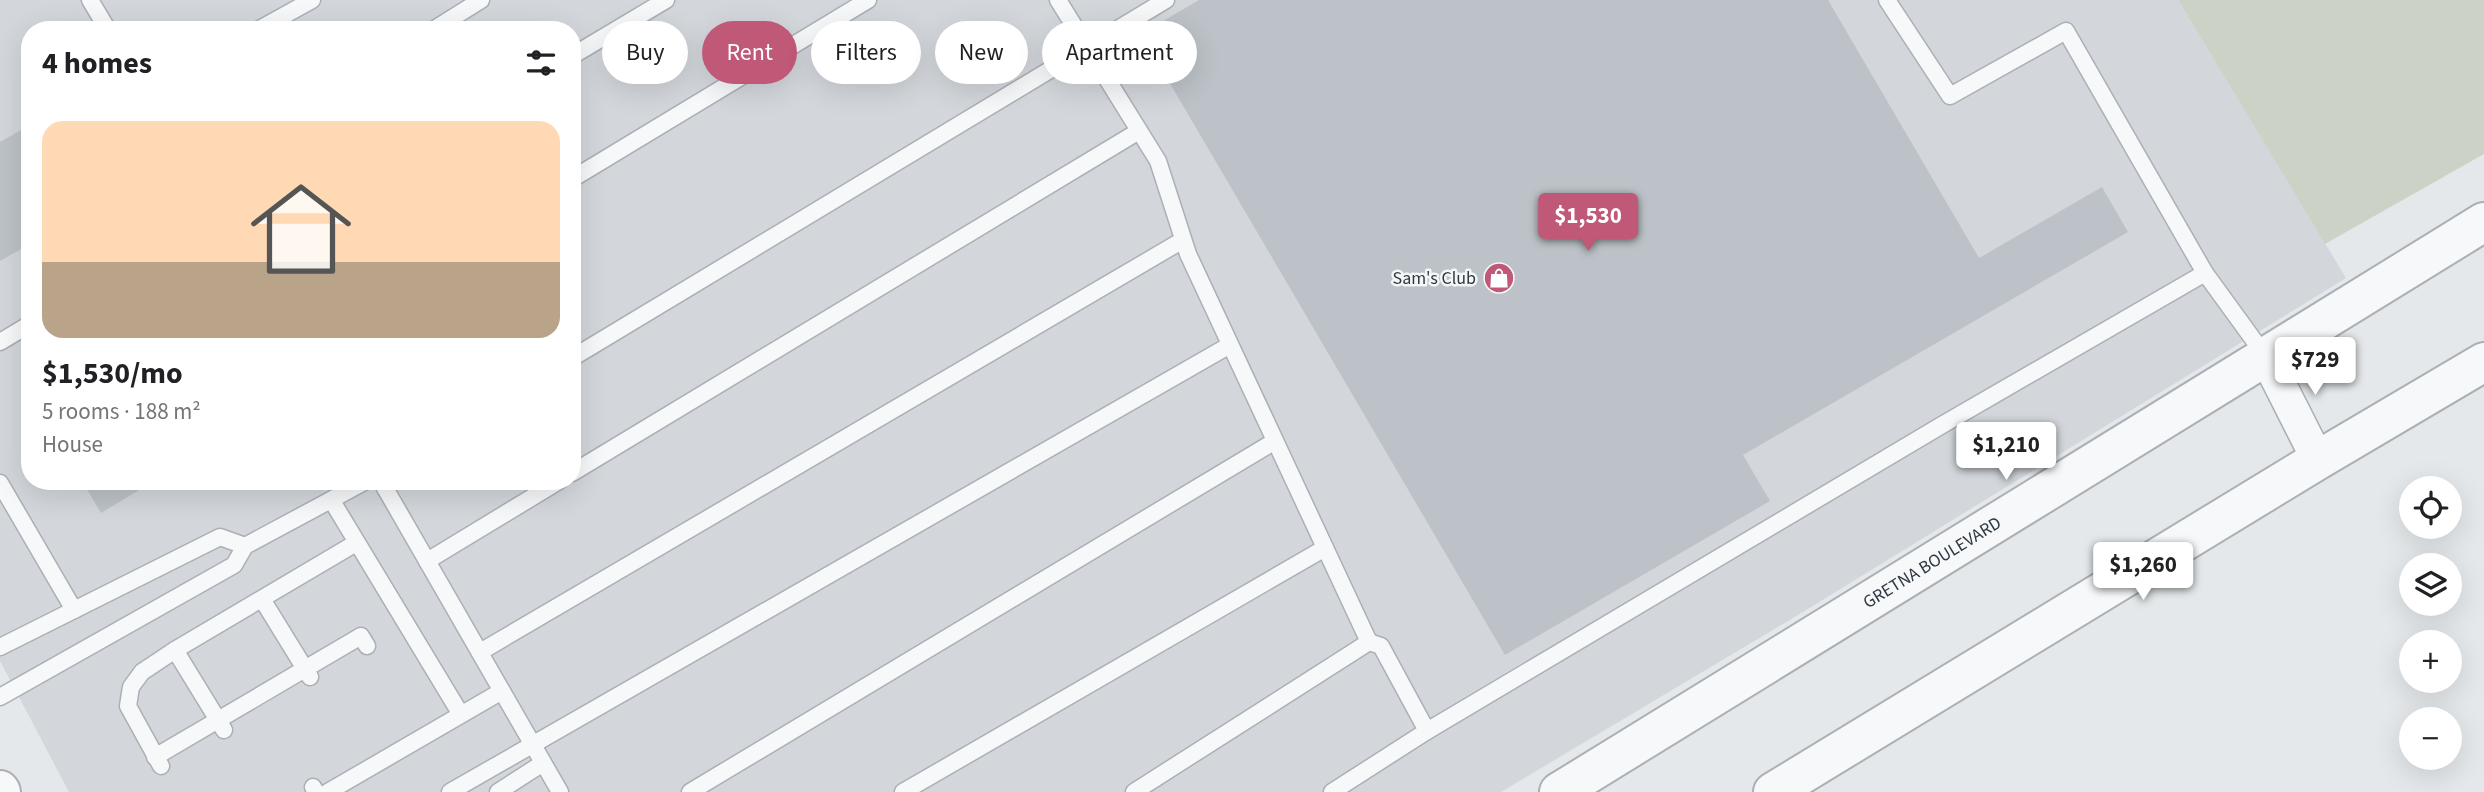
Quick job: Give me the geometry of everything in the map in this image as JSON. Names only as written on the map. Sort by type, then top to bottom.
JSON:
[{"type":"street","name":"GRETNA BOULEVARD","points":[[1559,792],[2484,222]]},
{"type":"street","points":[[2266,357],[2318,460]]},
{"type":"street","points":[[1773,792],[2484,362]]},
{"type":"lane","points":[[91,0],[103,21]]},
{"type":"lane","points":[[274,21],[312,0]]},
{"type":"lane","points":[[447,21],[481,0]]},
{"type":"lane","points":[[581,51],[666,0]]},
{"type":"lane","points":[[581,174],[868,0]]},
{"type":"lane","points":[[1058,0],[1071,21]]},
{"type":"lane","points":[[1131,21],[1166,0]]},
{"type":"lane","points":[[1887,0],[1950,96],[2066,32],[2205,273],[2266,357]]},
{"type":"lane","points":[[581,353],[1042,75]]},
{"type":"lane","points":[[1110,84],[1158,161],[1183,240],[1369,642],[1381,646],[1427,730]]},
{"type":"lane","points":[[581,468],[1139,131]]},
{"type":"lane","points":[[480,652],[1183,240]]},
{"type":"lane","points":[[1332,792],[1427,730],[1930,432],[2205,273]]},
{"type":"lane","points":[[0,342],[21,329]]},
{"type":"lane","points":[[450,792],[1230,345]]},
{"type":"lane","points":[[690,792],[1275,441]]},
{"type":"lane","points":[[0,483],[74,610]]},
{"type":"lane","points":[[0,697],[234,565],[245,547],[351,490]]},
{"type":"lane","points":[[386,490],[559,792]]},
{"type":"lane","points":[[427,561],[544,490]]},
{"type":"lane","points":[[332,501],[460,713]]},
{"type":"lane","points":[[0,647],[220,537],[245,547]]},
{"type":"lane","points":[[356,542],[142,672],[131,687],[128,706],[158,762],[364,641]]},
{"type":"lane","points":[[903,792],[1325,548]]},
{"type":"lane","points":[[262,599],[307,674]]},
{"type":"lane","points":[[1134,792],[1369,642]]},
{"type":"lane","points":[[175,650],[221,725]]},
{"type":"lane","points":[[319,790],[418,730],[460,713],[502,691]]},
{"type":"lane","points":[[498,792],[543,763]]},
{"type":"shaded area","points":[[0,0],[2178,0],[2346,278],[1803,612],[1501,792],[69,792],[0,661]]},
{"type":"shaded area","points":[[2178,0],[2484,0],[2484,154],[2325,244]]},
{"type":"building","points":[[1199,0],[1828,0],[1979,258],[2102,187],[2128,232],[1743,455],[1770,501],[1505,655],[1170,84],[1197,84],[1197,21],[1163,21]]},
{"type":"building","points":[[21,130],[21,249],[0,261],[0,142]]},
{"type":"building","points":[[87,490],[139,490],[101,513]]},
{"type":"place","name":"Sam's Club","points":[[1499,278]]}]
